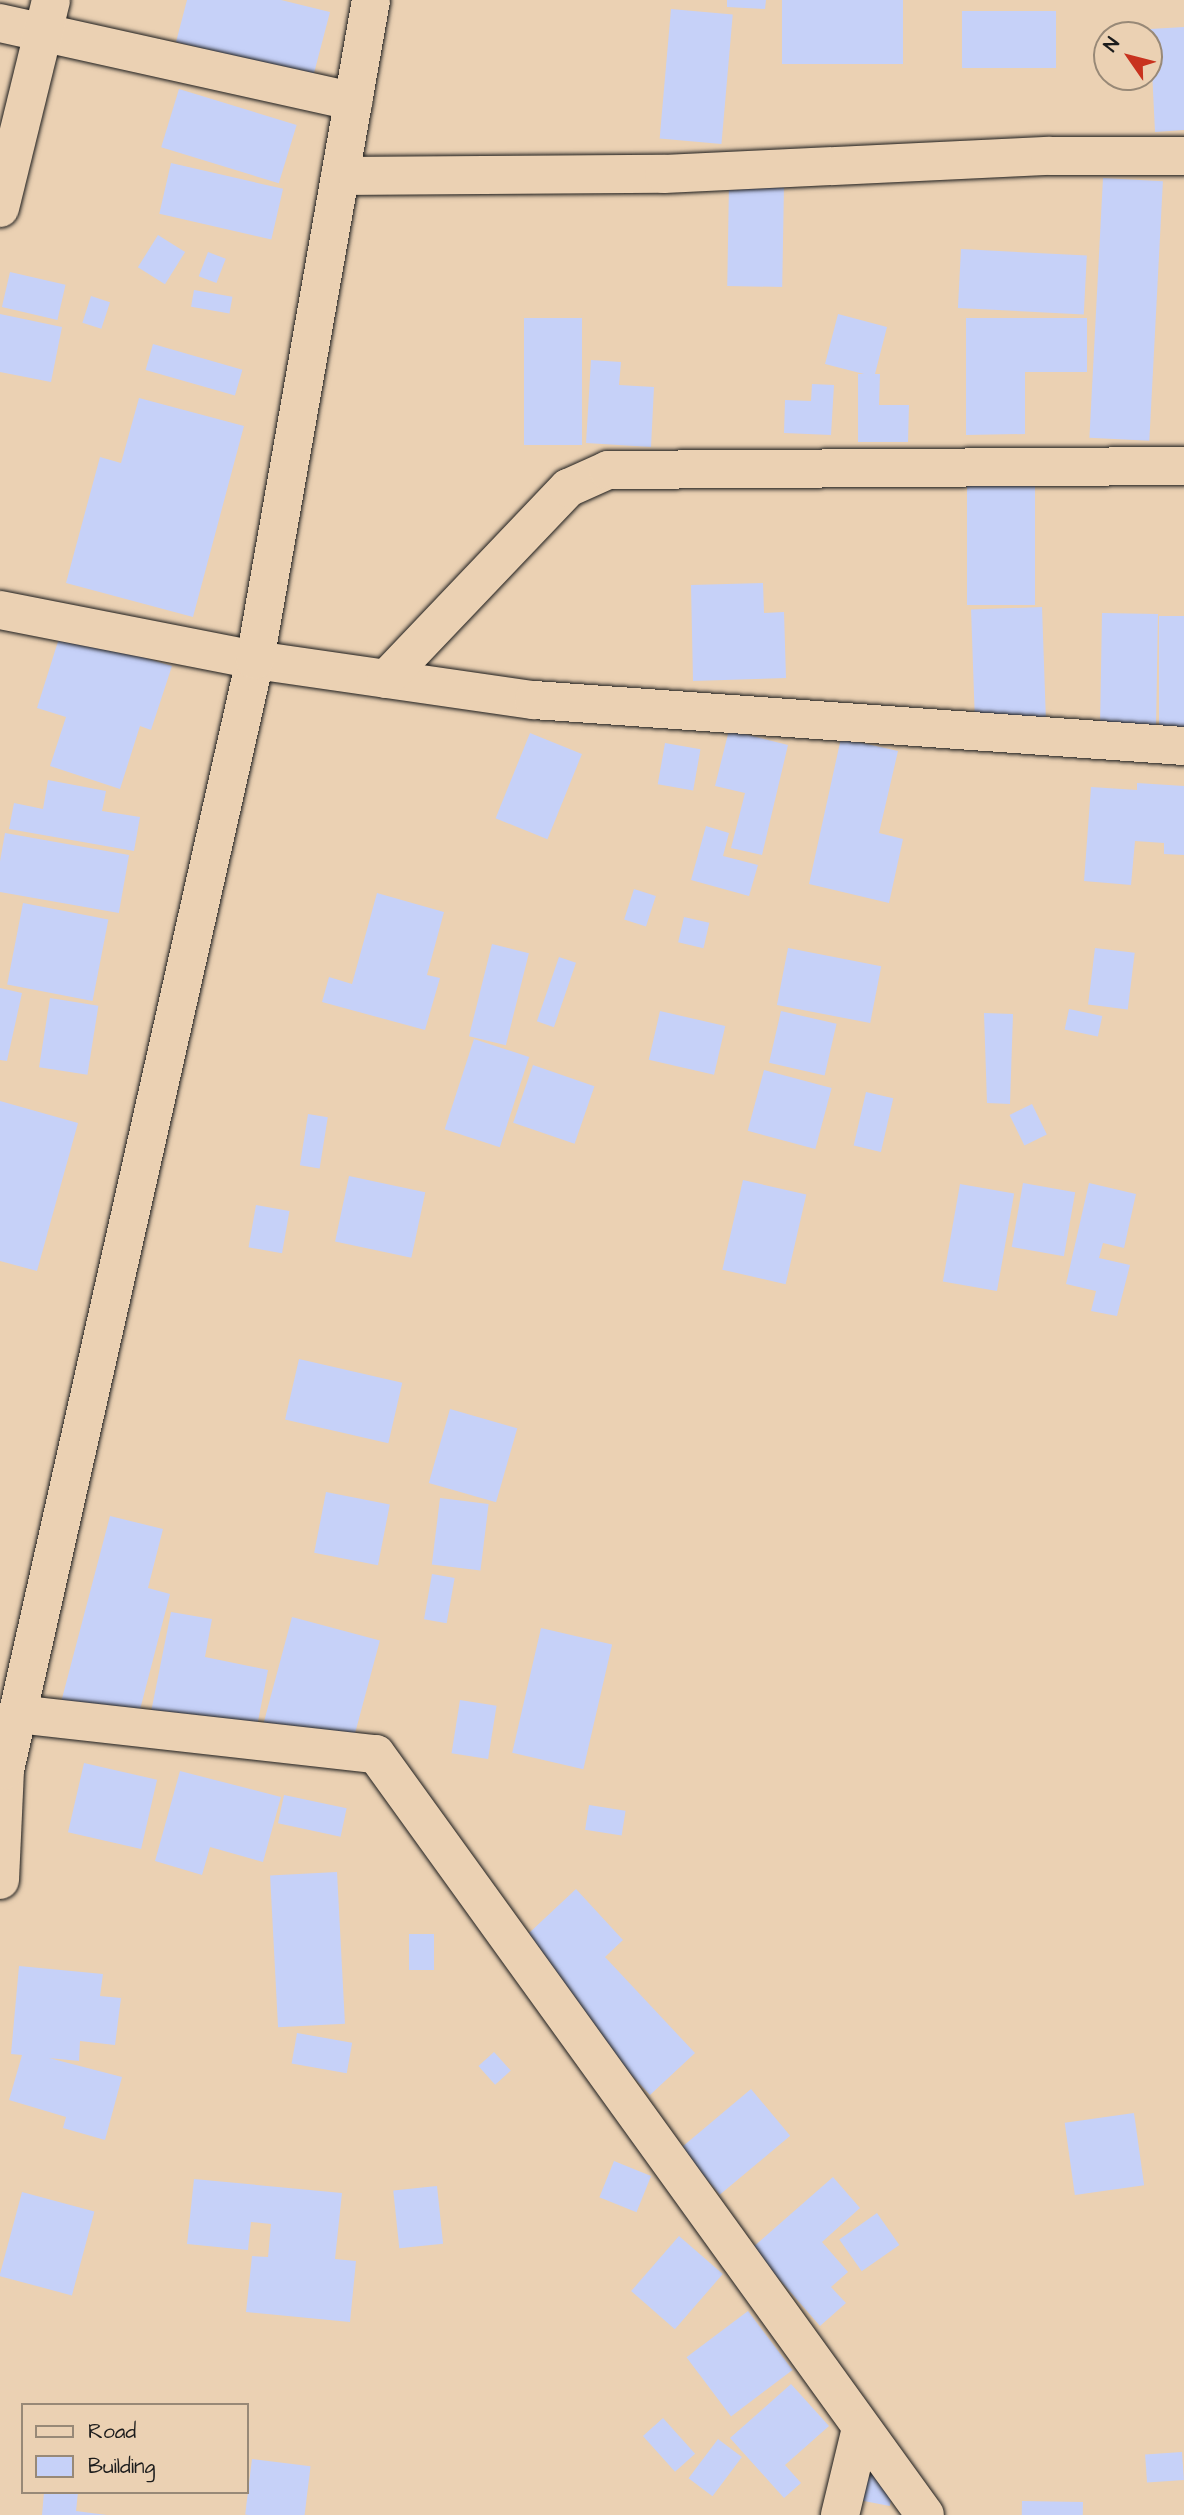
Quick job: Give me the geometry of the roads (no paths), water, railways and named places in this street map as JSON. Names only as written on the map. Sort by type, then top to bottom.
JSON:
[{"type":"street","points":[[0,1880],[5,1770],[12,1705],[255,660],[371,0]]},
{"type":"street","points":[[0,23],[46,16],[353,101]]},
{"type":"street","points":[[0,208],[46,16]]},
{"type":"street","points":[[340,176],[664,174],[1050,156],[1184,156]]},
{"type":"street","points":[[386,679],[568,488],[608,470],[1184,466]]},
{"type":"street","points":[[0,610],[255,660],[534,700],[1184,746]]},
{"type":"street","points":[[12,1705],[376,1754],[925,2515]]},
{"type":"street","points":[[840,2515],[861,2428]]}]
